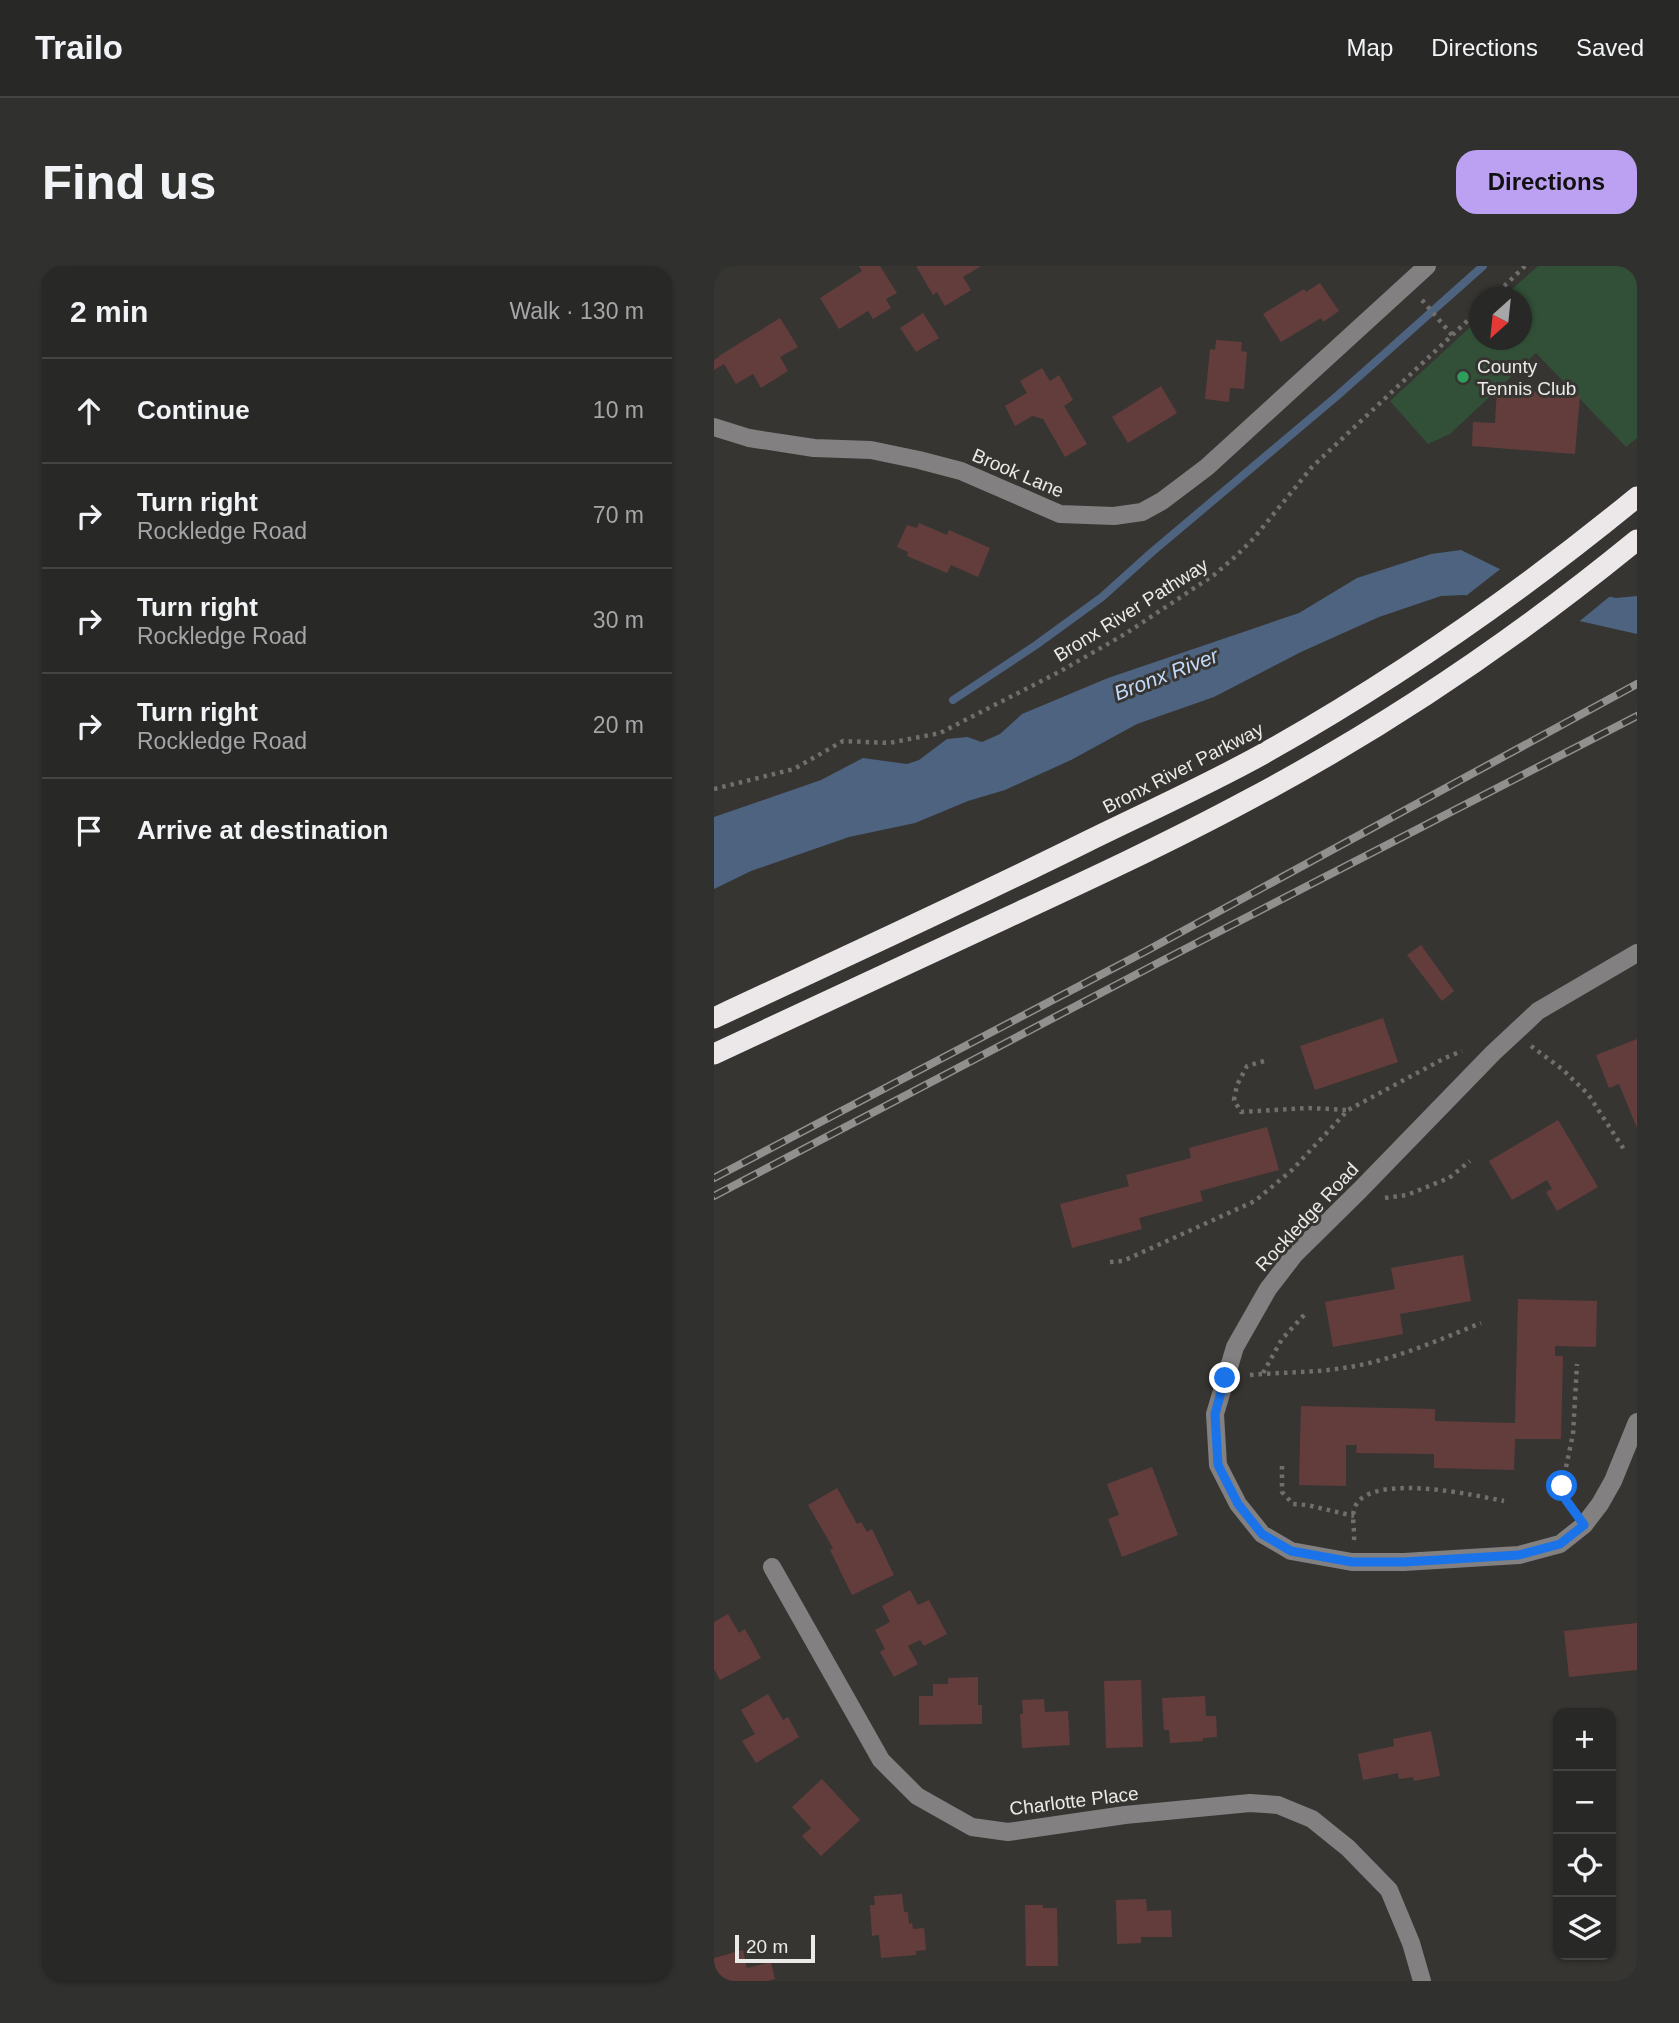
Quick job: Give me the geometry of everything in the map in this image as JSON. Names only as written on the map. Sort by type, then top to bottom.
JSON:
[{"type":"highway","name":"Bronx River Parkway","points":[[714,1018],[1052,860],[1224,775],[1364,694],[1439,646],[1545,570],[1637,497]]},
{"type":"highway","points":[[714,1054],[1075,886],[1251,799],[1420,699],[1539,616],[1637,540]]},
{"type":"street","name":"Brook Lane","points":[[714,427],[749,438],[801,446],[871,450],[919,460],[961,471],[1060,514],[1114,516],[1142,512],[1163,502],[1207,467],[1427,266]]},
{"type":"street","name":"Rockledge Road","points":[[1637,953],[1538,1011],[1513,1033],[1295,1254],[1268,1289],[1235,1347],[1215,1414],[1218,1465],[1238,1504],[1262,1534],[1291,1551],[1352,1562],[1404,1562],[1519,1555],[1560,1544],[1584,1525],[1600,1504],[1613,1481],[1637,1422]]},
{"type":"street","name":"Charlotte Place","points":[[772,1567],[881,1760],[917,1796],[972,1827],[1008,1832],[1125,1815],[1250,1803],[1278,1805],[1312,1819],[1348,1848],[1389,1890],[1411,1943],[1422,1981]]},
{"type":"path","points":[[1503,287],[1525,266]]},
{"type":"path","points":[[1428,307],[1452,335]]},
{"type":"path","name":"Bronx River Pathway","points":[[714,789],[794,769],[843,741],[889,743],[940,733],[1059,672],[1125,634],[1214,575],[1236,556],[1254,538],[1311,467],[1469,319]]},
{"type":"path","points":[[1513,1033],[1562,1069],[1588,1094],[1625,1151]]},
{"type":"path","points":[[1110,1262],[1123,1261],[1255,1201],[1292,1170],[1348,1110],[1445,1058],[1470,1048],[1493,1053]]},
{"type":"path","points":[[1264,1061],[1247,1066],[1237,1085],[1234,1100],[1241,1112],[1309,1108],[1348,1110]]},
{"type":"path","points":[[1360,1190],[1384,1198],[1407,1195],[1449,1178],[1470,1161]]},
{"type":"path","points":[[1263,1373],[1282,1339],[1305,1314]]},
{"type":"path","points":[[1225,1378],[1336,1369],[1385,1360],[1481,1323]]},
{"type":"path","points":[[1577,1364],[1573,1434],[1562,1486],[1566,1500],[1584,1525]]},
{"type":"path","points":[[1282,1466],[1282,1492],[1293,1504],[1353,1516]]},
{"type":"path","points":[[1352,1562],[1353,1510],[1359,1500],[1368,1494],[1395,1488],[1443,1490],[1504,1501]]},
{"type":"green space","name":"County Tennis Club","points":[[1538,266],[1637,266],[1637,438],[1626,447],[1536,353],[1450,434],[1428,444],[1390,401],[1469,328],[1469,350],[1532,350],[1532,287],[1514,287]]},
{"type":"water","name":"Bronx River","points":[[1461,550],[1506,572],[1616,598],[1637,596],[1637,634],[1464,595],[1441,596],[1379,617],[1301,652],[1214,697],[1137,724],[1071,760],[1005,790],[968,801],[915,823],[849,837],[751,871],[714,889],[714,817],[821,780],[863,758],[907,764],[919,760],[947,739],[967,737],[982,742],[1000,734],[1022,714],[1108,678],[1299,613],[1357,578],[1431,554]]},
{"type":"pier","points":[[1503,567],[1614,593],[1576,624],[1462,599]]},
{"type":"building","points":[[859,266],[880,266],[897,293],[886,299],[891,308],[873,319],[868,311],[839,329],[820,298],[862,271]]},
{"type":"building","points":[[916,266],[981,266],[963,277],[971,290],[945,306],[937,292],[933,295]]},
{"type":"building","points":[[1320,283],[1339,311],[1323,322],[1321,318],[1281,342],[1263,314],[1304,289],[1306,292]]},
{"type":"building","points":[[923,313],[939,338],[916,352],[900,328]]},
{"type":"building","points":[[780,318],[798,347],[780,357],[788,371],[761,388],[753,374],[736,384],[724,364],[714,370],[714,360],[719,356]]},
{"type":"building","points":[[1216,340],[1242,342],[1241,351],[1247,352],[1244,389],[1230,388],[1229,402],[1205,399],[1210,349],[1215,350]]},
{"type":"building","points":[[1042,368],[1050,381],[1059,375],[1073,400],[1064,406],[1087,444],[1065,457],[1043,419],[1032,416],[1015,426],[1005,406],[1027,393],[1020,381]]},
{"type":"building","points":[[1161,386],[1177,413],[1128,443],[1112,417]]},
{"type":"building","name":"County Tennis Club","points":[[1497,389],[1580,395],[1575,454],[1472,446],[1473,422],[1495,423]]},
{"type":"building","points":[[919,523],[947,535],[949,530],[990,548],[978,577],[951,565],[947,573],[907,556],[908,552],[897,547],[907,525],[917,528]]},
{"type":"building","points":[[1421,945],[1454,991],[1442,1001],[1407,955]]},
{"type":"building","points":[[1383,1018],[1398,1062],[1315,1090],[1300,1046]]},
{"type":"building","points":[[1637,1039],[1637,1128],[1619,1084],[1609,1088],[1596,1055]]},
{"type":"building","points":[[1558,1120],[1598,1187],[1557,1211],[1546,1192],[1552,1189],[1547,1180],[1512,1200],[1489,1161]]},
{"type":"building","points":[[1267,1127],[1279,1170],[1200,1191],[1203,1201],[1139,1218],[1142,1229],[1072,1248],[1060,1204],[1129,1186],[1126,1175],[1191,1158],[1189,1148]]},
{"type":"building","points":[[1463,1255],[1471,1301],[1400,1314],[1403,1334],[1333,1347],[1325,1302],[1395,1289],[1391,1268]]},
{"type":"building","points":[[1518,1299],[1597,1301],[1596,1347],[1555,1346],[1555,1356],[1563,1356],[1561,1439],[1515,1439],[1514,1470],[1434,1468],[1434,1454],[1356,1453],[1357,1445],[1346,1445],[1346,1486],[1299,1485],[1301,1406],[1435,1409],[1435,1421],[1515,1423]]},
{"type":"building","points":[[1152,1467],[1178,1535],[1122,1557],[1108,1519],[1119,1515],[1107,1484]]},
{"type":"building","points":[[837,1488],[857,1524],[861,1522],[867,1532],[872,1529],[894,1575],[852,1595],[830,1550],[833,1548],[808,1505]]},
{"type":"building","points":[[910,1590],[918,1605],[929,1600],[947,1634],[924,1646],[920,1640],[908,1646],[918,1664],[894,1677],[880,1652],[885,1649],[875,1630],[890,1622],[882,1606]]},
{"type":"building","points":[[728,1614],[739,1633],[745,1629],[761,1658],[720,1680],[714,1669],[714,1622]]},
{"type":"building","points":[[1637,1623],[1637,1670],[1569,1677],[1564,1631]]},
{"type":"building","points":[[978,1677],[978,1705],[982,1705],[982,1724],[919,1725],[919,1696],[933,1696],[933,1684],[948,1684],[948,1678]]},
{"type":"building","points":[[1141,1680],[1143,1747],[1106,1748],[1104,1681]]},
{"type":"building","points":[[768,1694],[783,1720],[788,1717],[799,1737],[756,1763],[742,1741],[755,1734],[741,1710]]},
{"type":"building","points":[[1205,1696],[1206,1716],[1216,1716],[1217,1737],[1203,1738],[1203,1741],[1170,1743],[1169,1730],[1164,1730],[1162,1698]]},
{"type":"building","points":[[1044,1699],[1045,1712],[1068,1711],[1070,1745],[1022,1748],[1022,1700]]},
{"type":"building","points":[[1431,1731],[1440,1776],[1414,1781],[1413,1777],[1399,1779],[1398,1773],[1363,1780],[1358,1754],[1394,1746],[1393,1739]]},
{"type":"building","points":[[822,1779],[860,1820],[821,1856],[802,1836],[811,1828],[792,1807]]},
{"type":"building","points":[[902,1894],[904,1912],[908,1912],[909,1924],[912,1923],[913,1929],[924,1928],[926,1950],[916,1951],[916,1955],[881,1958],[879,1935],[872,1936],[870,1905],[875,1905],[874,1896]]},
{"type":"building","points":[[1146,1899],[1147,1911],[1171,1910],[1172,1937],[1141,1937],[1141,1943],[1117,1944],[1116,1900]]},
{"type":"building","points":[[1025,1905],[1057,1908],[1058,1966],[1026,1966]]},
{"type":"building","points":[[743,1950],[747,1968],[771,1962],[775,1979],[717,1981],[714,1958]]},
{"type":"waterway","points":[[953,700],[1102,597],[1337,396],[1483,266]]},
{"type":"railway","points":[[714,1178],[1148,950],[1637,684]]},
{"type":"railway","points":[[714,1196],[1637,716]]},
{"type":"place","name":"County Tennis Club","points":[[1463,377]]},
{"type":"route","points":[[1225,1378],[1215,1414],[1218,1465],[1238,1504],[1262,1534],[1291,1551],[1352,1562],[1404,1562],[1519,1555],[1560,1544],[1584,1525],[1566,1500],[1562,1486]]}]
